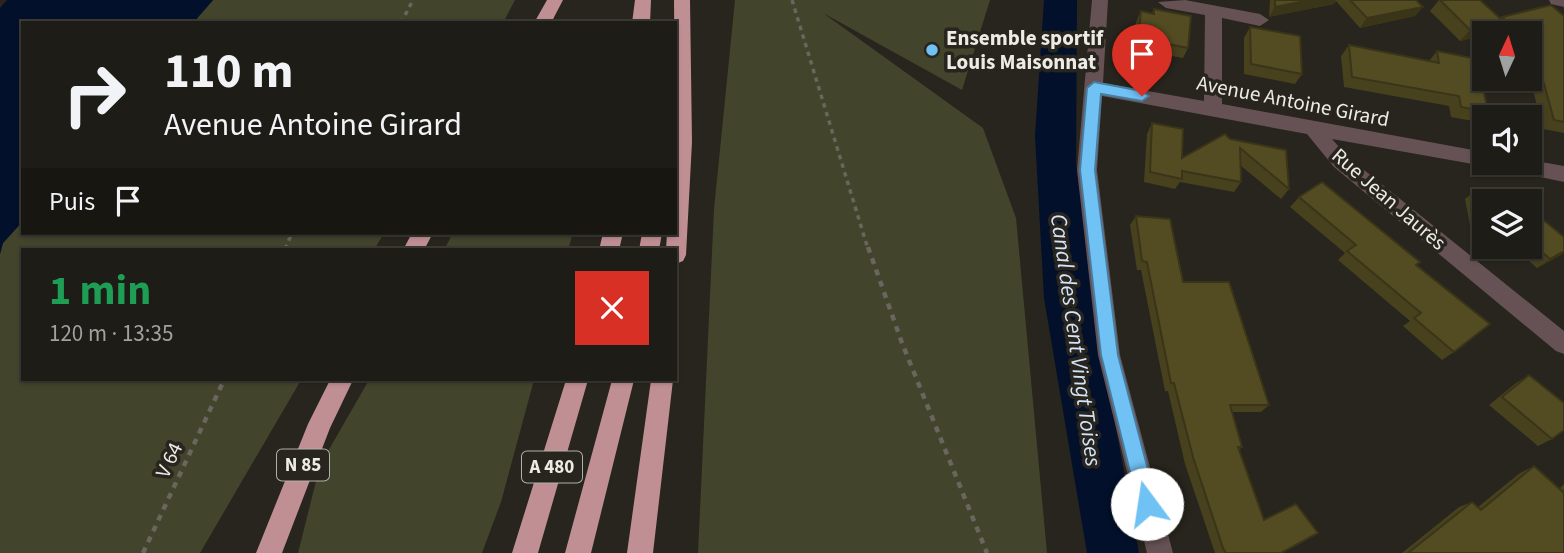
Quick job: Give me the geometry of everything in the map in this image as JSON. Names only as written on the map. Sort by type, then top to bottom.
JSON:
[{"type":"highway","points":[[543,21],[555,0]]},
{"type":"highway","points":[[641,21],[643,0]]},
{"type":"highway","points":[[676,248],[683,142],[682,0]]},
{"type":"highway","points":[[677,75],[682,36]]},
{"type":"highway","name":"N 85","points":[[269,553],[320,424],[342,381]]},
{"type":"highway","name":"A 480","points":[[525,553],[578,381]]},
{"type":"highway","name":"A 480","points":[[578,553],[623,381]]},
{"type":"highway","points":[[640,553],[662,381]]},
{"type":"street","points":[[1100,0],[1087,170],[1109,355],[1160,553]]},
{"type":"street","points":[[1557,0],[1564,1]]},
{"type":"street","points":[[1167,2],[1260,20]]},
{"type":"street","points":[[1213,11],[1213,108]]},
{"type":"street","name":"Avenue Antoine Girard","points":[[1094,88],[1472,157]]},
{"type":"street","name":"Rue Jean Jaurès","points":[[1314,130],[1340,162],[1564,344]]},
{"type":"street","points":[[1542,170],[1564,174]]},
{"type":"path","points":[[402,21],[413,0]]},
{"type":"path","points":[[792,0],[869,253],[902,343],[987,553]]},
{"type":"path","name":"V 64","points":[[144,553],[224,381]]},
{"type":"green space","points":[[213,0],[515,0],[504,21],[195,21]]},
{"type":"green space","points":[[735,0],[990,0],[962,90],[823,13],[983,128],[1016,218],[1047,553],[698,553],[714,209]]},
{"type":"green space","points":[[21,223],[21,235],[383,235],[375,248],[21,248],[21,381],[300,381],[200,553],[0,553],[0,254],[3,243]]},
{"type":"green space","points":[[452,235],[572,235],[569,248],[445,248]]},
{"type":"green space","points":[[368,381],[534,381],[501,502],[482,553],[298,553],[320,465]]},
{"type":"water","points":[[7,0],[213,0],[195,21],[21,21],[21,223],[3,243],[0,254],[0,8]]},
{"type":"water","name":"Canal des Cent Vingt Toises","points":[[1044,0],[1077,0],[1076,163],[1100,341],[1139,553],[1087,553],[1044,298],[1035,136]]},
{"type":"building","points":[[1275,0],[1310,0],[1275,7]]},
{"type":"building","points":[[1350,0],[1416,0],[1423,7],[1367,18]]},
{"type":"building","points":[[1440,0],[1480,0],[1503,21],[1472,21],[1470,30]]},
{"type":"building","points":[[1551,5],[1564,16],[1564,122],[1554,120],[1542,76],[1542,21],[1506,21],[1502,17]]},
{"type":"building","points":[[1154,9],[1191,16],[1188,48],[1138,38],[1141,11],[1154,14]]},
{"type":"building","points":[[1250,27],[1300,36],[1302,74],[1251,64]]},
{"type":"building","points":[[1349,45],[1439,63],[1437,51],[1472,58],[1472,91],[1484,91],[1487,105],[1472,105],[1472,109],[1461,107],[1459,96],[1352,77]]},
{"type":"building","points":[[1152,123],[1183,129],[1182,158],[1225,134],[1230,139],[1286,150],[1289,189],[1240,148],[1241,182],[1182,171],[1182,179],[1150,172]]},
{"type":"building","points":[[1322,182],[1420,262],[1416,265],[1490,324],[1454,352],[1414,318],[1421,313],[1347,251],[1356,245],[1299,197]]},
{"type":"building","points":[[1136,216],[1170,219],[1183,282],[1229,282],[1269,405],[1230,405],[1242,447],[1238,447],[1264,520],[1296,504],[1318,533],[1281,553],[1226,553],[1223,548],[1193,457],[1174,383],[1171,383],[1147,262],[1142,261]]},
{"type":"building","points":[[1542,219],[1564,237],[1564,251],[1550,259],[1542,252]]},
{"type":"building","points":[[1529,375],[1564,403],[1564,430],[1552,439],[1502,397]]},
{"type":"building","points":[[1534,466],[1564,491],[1564,553],[1408,553],[1472,502],[1481,510]]},
{"type":"place","name":"Ensemble sportif Louis Maisonnat","points":[[932,50]]},
{"type":"route","points":[[1142,96],[1094,88],[1087,170],[1109,355],[1147,504]]}]
